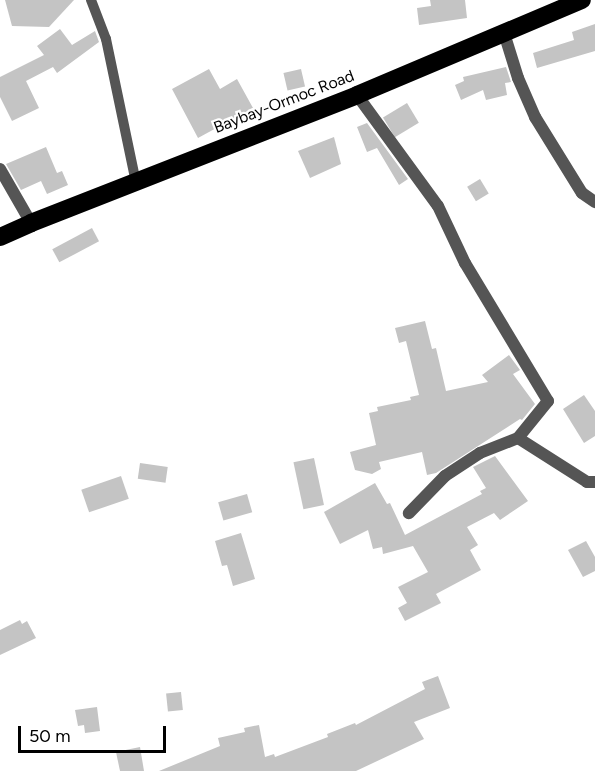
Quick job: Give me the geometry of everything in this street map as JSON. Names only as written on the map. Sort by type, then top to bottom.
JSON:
[{"type":"highway","name":"Baybay-Ormoc Road","points":[[0,237],[357,95],[582,0]]},
{"type":"street","points":[[504,33],[518,78],[535,117],[582,193],[595,202]]},
{"type":"street","points":[[357,95],[438,206],[465,264],[548,401],[518,438],[480,453],[445,476],[409,513]]},
{"type":"street","points":[[0,169],[32,223]]},
{"type":"street","points":[[518,438],[587,482],[595,483]]},
{"type":"lane","points":[[91,0],[106,39],[136,182]]},
{"type":"building","points":[[5,0],[74,0],[49,27],[12,26]]},
{"type":"building","points":[[430,0],[465,0],[467,18],[419,25],[417,8],[431,6]]},
{"type":"building","points":[[595,24],[595,51],[537,68],[533,53],[574,40],[572,32]]},
{"type":"building","points":[[60,29],[72,45],[95,31],[99,42],[57,73],[53,67],[26,81],[39,108],[12,121],[0,97],[0,77],[44,55],[37,46]]},
{"type":"building","points":[[506,67],[511,82],[505,83],[507,95],[486,100],[483,90],[461,100],[455,85],[464,81],[463,77]]},
{"type":"building","points":[[209,69],[220,89],[237,79],[253,108],[198,138],[172,89]]},
{"type":"building","points":[[301,69],[305,87],[288,91],[283,73]]},
{"type":"building","points":[[407,103],[419,123],[395,137],[383,117]]},
{"type":"building","points":[[367,123],[408,179],[399,185],[377,148],[367,152],[357,127]]},
{"type":"building","points":[[334,137],[341,164],[310,178],[298,151]]},
{"type":"building","points":[[46,147],[57,173],[62,171],[68,185],[47,194],[41,181],[21,190],[6,164]]},
{"type":"building","points":[[480,179],[489,194],[476,201],[467,187]]},
{"type":"building","points":[[92,228],[99,241],[59,262],[52,249]]},
{"type":"building","points":[[425,321],[432,349],[436,348],[446,391],[488,382],[482,375],[509,355],[520,370],[513,374],[535,404],[522,420],[520,419],[436,473],[427,475],[422,452],[379,462],[381,469],[372,474],[355,470],[350,452],[376,445],[369,413],[378,411],[377,407],[411,400],[410,397],[419,395],[406,341],[399,343],[395,328]]},
{"type":"building","points":[[584,395],[595,411],[595,436],[584,443],[563,409]]},
{"type":"building","points":[[495,456],[528,501],[500,520],[494,513],[467,527],[478,545],[470,550],[481,570],[436,594],[441,603],[405,621],[398,608],[407,603],[398,587],[428,572],[413,546],[383,554],[382,547],[373,549],[368,530],[340,544],[324,512],[375,483],[387,504],[390,503],[405,535],[482,494],[480,491],[486,488],[473,467]]},
{"type":"building","points":[[314,458],[324,505],[303,509],[293,462]]},
{"type":"building","points":[[140,463],[168,467],[166,483],[138,479]]},
{"type":"building","points":[[121,476],[129,499],[89,512],[81,490]]},
{"type":"building","points":[[247,494],[252,512],[223,521],[218,502]]},
{"type":"building","points":[[241,533],[255,579],[233,586],[227,565],[222,566],[215,541]]},
{"type":"building","points":[[586,541],[595,557],[595,571],[583,577],[568,550]]},
{"type":"building","points":[[20,620],[22,624],[27,621],[36,638],[0,655],[0,630]]},
{"type":"building","points":[[438,676],[450,708],[414,722],[424,739],[356,771],[159,771],[220,746],[218,738],[245,732],[244,728],[259,725],[265,757],[274,754],[275,757],[328,737],[327,734],[355,723],[356,725],[425,689],[422,682]]},
{"type":"building","points":[[181,692],[183,710],[168,711],[166,694]]},
{"type":"building","points":[[97,707],[100,731],[85,733],[84,725],[78,726],[75,710]]},
{"type":"building","points":[[140,747],[144,771],[120,771],[116,752]]}]
